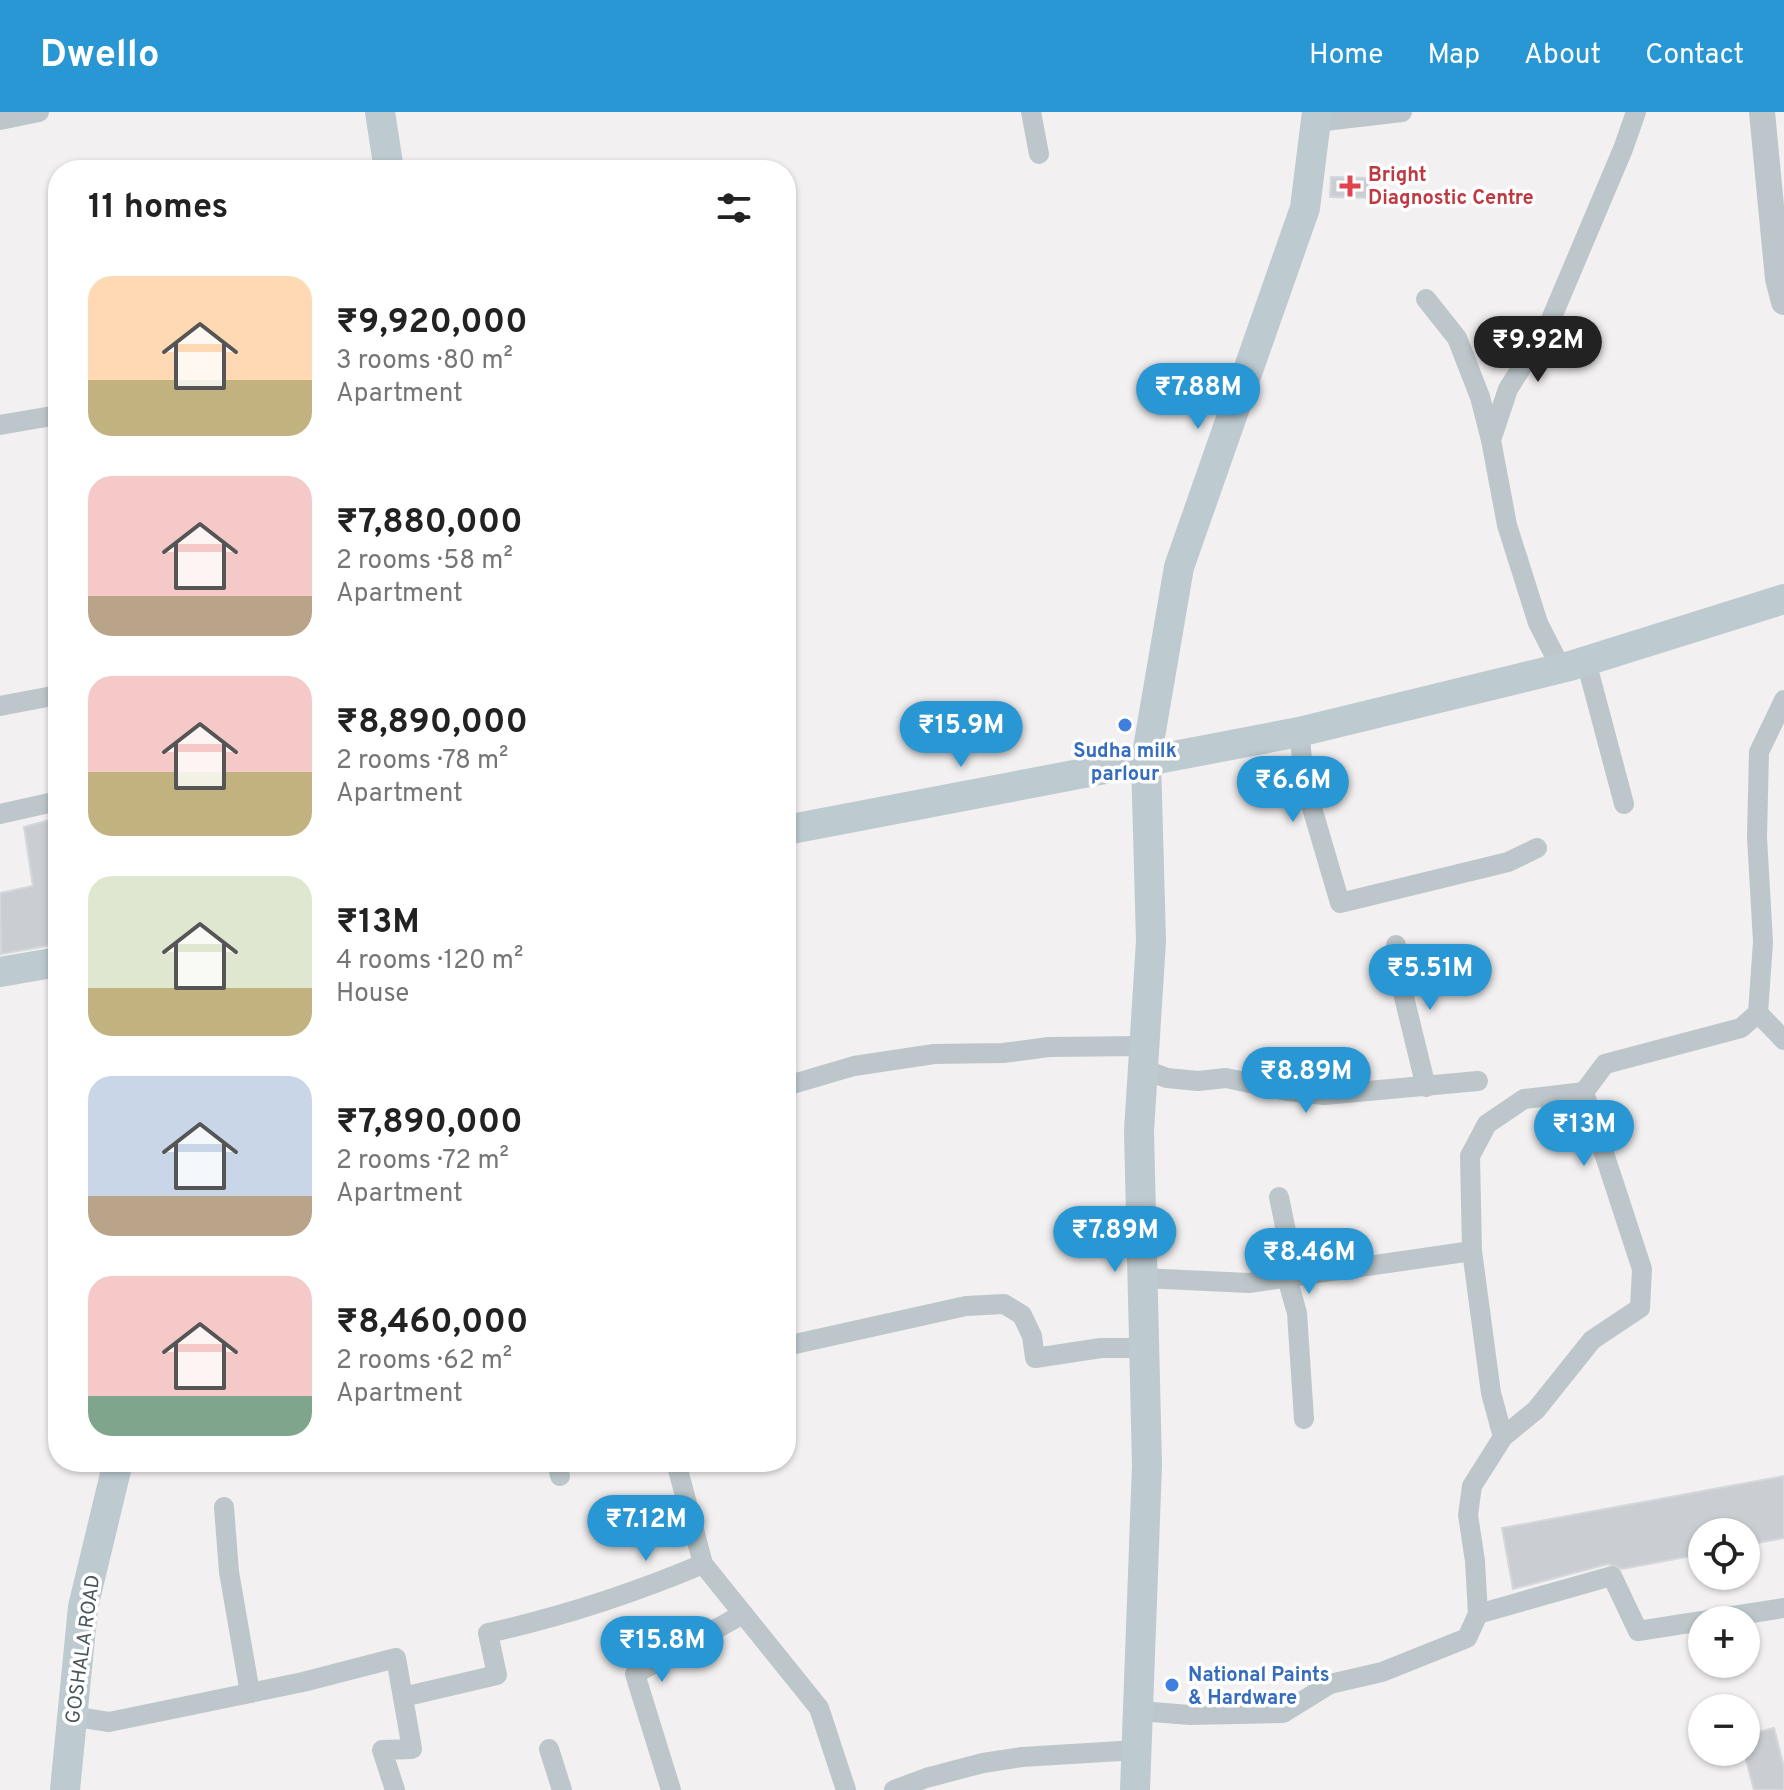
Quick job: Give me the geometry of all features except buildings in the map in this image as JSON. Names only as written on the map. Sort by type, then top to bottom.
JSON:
[{"type":"main road","points":[[380,112],[387,160]]},
{"type":"main road","points":[[1135,1790],[1147,1465],[1139,1131],[1151,941],[1146,760],[1179,567],[1305,208],[1316,117]]},
{"type":"main road","points":[[796,828],[1299,732],[1574,665],[1784,599]]},
{"type":"main road","points":[[0,972],[48,964]]},
{"type":"main road","name":"GOSHALA ROAD","points":[[65,1790],[83,1607],[116,1472]]},
{"type":"street","points":[[0,120],[39,112]]},
{"type":"street","points":[[1031,112],[1039,154]]},
{"type":"street","points":[[1316,117],[1402,112]]},
{"type":"street","points":[[1491,440],[1508,389],[1549,324],[1636,112]]},
{"type":"street","points":[[1762,112],[1779,230],[1778,279],[1784,302]]},
{"type":"street","points":[[1426,299],[1457,338],[1480,397],[1507,525],[1538,623],[1574,665],[1624,804]]},
{"type":"street","points":[[0,425],[48,417]]},
{"type":"street","points":[[0,706],[48,697]]},
{"type":"street","points":[[1503,1437],[1491,1393],[1472,1251],[1470,1156],[1487,1124],[1524,1099],[1584,1092],[1605,1064],[1741,1028],[1758,1013],[1763,942],[1757,837],[1759,752],[1784,700]]},
{"type":"street","points":[[1299,732],[1305,784],[1340,903],[1508,862],[1537,848]]},
{"type":"street","points":[[0,814],[48,803]]},
{"type":"street","points":[[1396,945],[1402,989],[1426,1087]]},
{"type":"street","points":[[1758,1013],[1784,1040]]},
{"type":"street","points":[[796,1083],[854,1066],[934,1054],[1003,1053],[1049,1047],[1143,1058],[1167,1078],[1198,1081],[1226,1078],[1324,1095],[1478,1081]]},
{"type":"street","points":[[1139,1711],[1190,1715],[1283,1713],[1330,1684],[1382,1672],[1467,1638],[1478,1614],[1468,1515],[1472,1486],[1503,1437],[1536,1410],[1592,1340],[1640,1308],[1642,1269],[1584,1092]]},
{"type":"street","points":[[1279,1197],[1287,1236],[1287,1278],[1297,1313],[1304,1419]]},
{"type":"street","points":[[1142,1278],[1249,1283],[1472,1251]]},
{"type":"street","points":[[796,1344],[966,1306],[1004,1304],[1022,1315],[1032,1336],[1035,1358],[1101,1348],[1144,1348]]},
{"type":"street","points":[[679,1472],[703,1564],[819,1708],[846,1790]]},
{"type":"street","points":[[224,1507],[229,1572],[250,1693]]},
{"type":"street","points":[[403,1697],[497,1675],[488,1633],[541,1622],[703,1564]]},
{"type":"street","points":[[1478,1614],[1612,1576],[1638,1631],[1688,1623]]},
{"type":"street","points":[[1760,1612],[1784,1608]]},
{"type":"street","points":[[671,1790],[635,1674],[743,1614]]},
{"type":"street","points":[[71,1716],[109,1722],[396,1658],[412,1749],[382,1750],[395,1790]]},
{"type":"street","points":[[549,1749],[562,1790]]},
{"type":"street","points":[[894,1790],[926,1778],[1022,1757],[1137,1750]]},
{"type":"place","name":"Bright Diagnostic Centre","points":[[1350,186]]},
{"type":"place","name":"Sudha milk parlour","points":[[1125,725]]},
{"type":"place","name":"National Paints & Hardware","points":[[1172,1685]]}]
